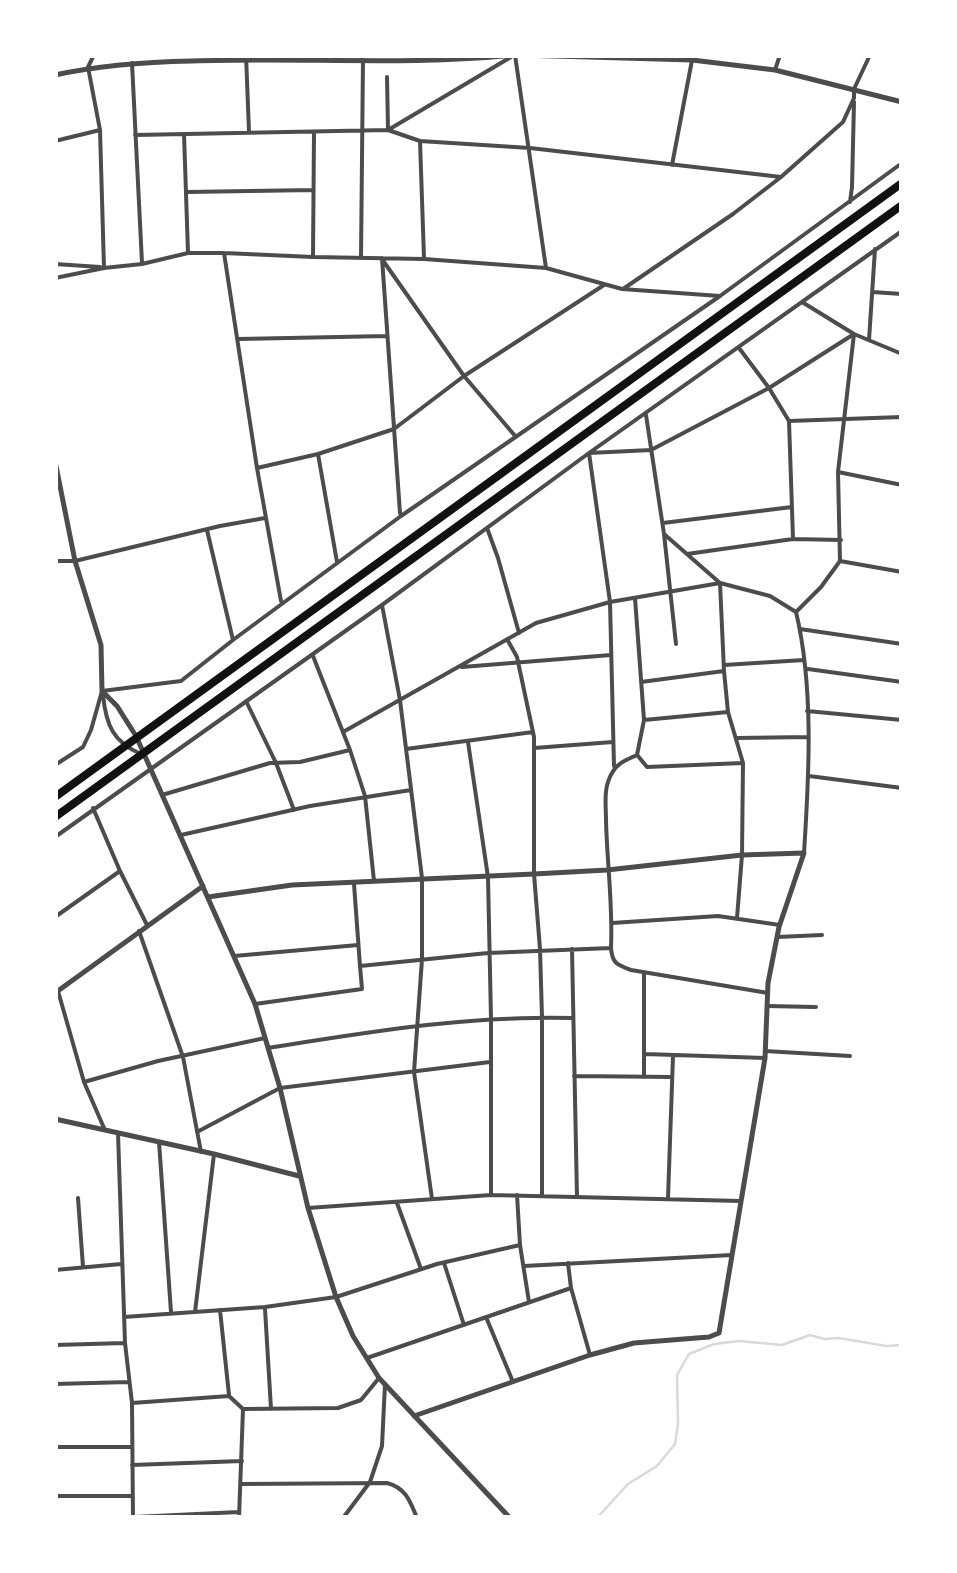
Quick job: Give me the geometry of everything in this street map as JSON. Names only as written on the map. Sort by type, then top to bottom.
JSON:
[{"type":"highway","points":[[55,797],[902,183]]},
{"type":"highway","points":[[55,817],[902,205]]},
{"type":"street","points":[[94,55],[88,68],[100,130],[104,268]]},
{"type":"street","points":[[388,130],[516,55]]},
{"type":"street","points":[[516,55],[546,268]]},
{"type":"street","points":[[776,70],[780,55]]},
{"type":"street","points":[[850,202],[854,89],[870,55]]},
{"type":"street","points":[[55,75],[132,63],[246,57],[692,57],[776,70],[902,102]]},
{"type":"street","points":[[246,57],[249,132]]},
{"type":"street","points":[[672,164],[692,57]]},
{"type":"street","points":[[362,258],[363,59]]},
{"type":"street","points":[[132,63],[142,264]]},
{"type":"street","points":[[387,77],[388,130]]},
{"type":"street","points":[[622,289],[782,177],[843,122],[854,98]]},
{"type":"street","points":[[55,141],[100,130]]},
{"type":"street","points":[[135,135],[388,130],[420,141],[530,148],[782,177]]},
{"type":"street","points":[[313,257],[314,132]]},
{"type":"street","points":[[184,134],[188,253]]},
{"type":"street","points":[[420,141],[424,258]]},
{"type":"street","points":[[102,690],[181,681],[400,516],[720,296],[902,164]]},
{"type":"street","points":[[187,192],[313,190]]},
{"type":"street","points":[[55,837],[902,230]]},
{"type":"street","points":[[869,342],[875,250]]},
{"type":"street","points":[[55,278],[188,253],[424,258],[546,268],[622,289],[720,296]]},
{"type":"street","points":[[224,253],[282,603]]},
{"type":"street","points":[[382,258],[400,516]]},
{"type":"street","points":[[382,258],[464,376],[516,437]]},
{"type":"street","points":[[55,264],[104,268]]},
{"type":"street","points":[[257,468],[318,454],[394,429],[464,376],[604,285]]},
{"type":"street","points":[[872,292],[902,294]]},
{"type":"street","points":[[802,302],[869,342],[902,354]]},
{"type":"street","points":[[589,453],[651,450],[769,388],[854,334]]},
{"type":"street","points":[[796,612],[840,561],[838,472],[854,334]]},
{"type":"street","points":[[239,339],[386,336]]},
{"type":"street","points":[[739,348],[789,421],[794,539]]},
{"type":"street","points":[[646,414],[676,644]]},
{"type":"street","points":[[789,421],[902,417]]},
{"type":"street","points":[[589,453],[610,602],[614,769],[606,786],[612,958],[616,965],[644,972],[768,993]]},
{"type":"street","points":[[318,454],[337,563]]},
{"type":"street","points":[[55,461],[58,495],[101,645],[104,712],[123,746],[143,754]]},
{"type":"street","points":[[838,472],[902,485]]},
{"type":"street","points":[[662,523],[792,506]]},
{"type":"street","points":[[55,562],[75,561],[265,518]]},
{"type":"street","points":[[487,528],[519,633]]},
{"type":"street","points":[[207,530],[233,640]]},
{"type":"street","points":[[664,534],[720,583],[728,712],[743,763],[742,855],[736,918]]},
{"type":"street","points":[[687,554],[794,539],[841,540]]},
{"type":"street","points":[[840,561],[902,572]]},
{"type":"street","points":[[343,732],[536,624],[610,602],[720,583],[770,596],[796,612],[800,628],[806,668],[809,776],[804,854],[780,925],[768,993],[765,1054],[719,1333],[709,1338],[634,1343],[414,1416]]},
{"type":"street","points":[[614,769],[637,755],[644,720],[635,598]]},
{"type":"street","points":[[382,605],[400,700],[422,878],[422,959],[414,1072],[432,1199]]},
{"type":"street","points":[[800,628],[902,644]]},
{"type":"street","points":[[507,639],[518,663],[533,732],[534,874],[542,1017],[542,1196]]},
{"type":"street","points":[[312,654],[365,796],[374,881]]},
{"type":"street","points":[[457,668],[611,654]]},
{"type":"street","points":[[641,682],[805,660]]},
{"type":"street","points":[[806,668],[902,682]]},
{"type":"street","points":[[102,690],[118,706],[136,736],[254,1004],[336,1297],[366,1358],[379,1378],[510,1518]]},
{"type":"street","points":[[55,765],[83,747],[102,690]]},
{"type":"street","points":[[246,701],[294,810]]},
{"type":"street","points":[[807,711],[902,720]]},
{"type":"street","points":[[644,720],[728,712]]},
{"type":"street","points":[[406,749],[533,732]]},
{"type":"street","points":[[737,738],[808,738]]},
{"type":"street","points":[[468,742],[488,877],[491,1196]]},
{"type":"street","points":[[534,748],[613,742]]},
{"type":"street","points":[[162,795],[276,762],[300,762],[350,750]]},
{"type":"street","points":[[637,755],[647,767],[743,763]]},
{"type":"street","points":[[809,776],[902,788]]},
{"type":"street","points":[[180,835],[365,796],[412,790]]},
{"type":"street","points":[[93,808],[147,925]]},
{"type":"street","points":[[208,898],[292,886],[607,870],[742,855],[804,854]]},
{"type":"street","points":[[55,917],[120,870]]},
{"type":"street","points":[[254,1004],[362,990],[354,884]]},
{"type":"street","points":[[104,1130],[84,1082],[56,992],[203,886]]},
{"type":"street","points":[[612,923],[718,916],[780,925]]},
{"type":"street","points":[[139,931],[183,1057],[200,1152]]},
{"type":"street","points":[[778,937],[822,935]]},
{"type":"street","points":[[234,956],[358,945]]},
{"type":"street","points":[[360,966],[488,952],[611,948]]},
{"type":"street","points":[[572,949],[576,1197]]},
{"type":"street","points":[[644,972],[644,1077]]},
{"type":"street","points":[[768,1006],[816,1008]]},
{"type":"street","points":[[268,1048],[417,1026],[573,1018]]},
{"type":"street","points":[[84,1082],[265,1038]]},
{"type":"street","points":[[645,1054],[850,1056]]},
{"type":"street","points":[[668,1198],[673,1056]]},
{"type":"street","points":[[197,1132],[280,1088],[490,1062]]},
{"type":"street","points":[[574,1076],[672,1077]]},
{"type":"street","points":[[55,1119],[300,1176]]},
{"type":"street","points":[[118,1133],[124,1344],[132,1403],[133,1517],[239,1515],[243,1408]]},
{"type":"street","points":[[160,1142],[172,1313]]},
{"type":"street","points":[[195,1312],[214,1154]]},
{"type":"street","points":[[308,1208],[491,1196],[741,1201]]},
{"type":"street","points":[[517,1196],[529,1302]]},
{"type":"street","points":[[78,1198],[82,1267]]},
{"type":"street","points":[[396,1203],[421,1270]]},
{"type":"street","points":[[124,1317],[336,1297],[444,1263],[520,1245]]},
{"type":"street","points":[[524,1266],[732,1255]]},
{"type":"street","points":[[444,1263],[464,1325]]},
{"type":"street","points":[[55,1270],[120,1264]]},
{"type":"street","points":[[568,1264],[590,1355]]},
{"type":"street","points":[[366,1358],[571,1288]]},
{"type":"street","points":[[264,1306],[271,1409]]},
{"type":"street","points":[[220,1310],[228,1396]]},
{"type":"street","points":[[486,1317],[513,1382]]},
{"type":"street","points":[[55,1346],[124,1344]]},
{"type":"street","points":[[132,1403],[228,1396],[243,1408],[338,1408],[361,1400],[379,1378]]},
{"type":"street","points":[[55,1384],[130,1382]]},
{"type":"street","points":[[343,1518],[370,1482],[382,1446],[385,1384]]},
{"type":"street","points":[[55,1447],[131,1447]]},
{"type":"street","points":[[132,1465],[242,1461]]},
{"type":"street","points":[[241,1484],[370,1482],[399,1486],[417,1518]]},
{"type":"street","points":[[55,1496],[132,1496]]},
{"type":"waterway","points":[[597,1518],[628,1484],[657,1466],[675,1444],[677,1375],[689,1354],[714,1344],[739,1341],[782,1345],[810,1335],[902,1345]]}]
